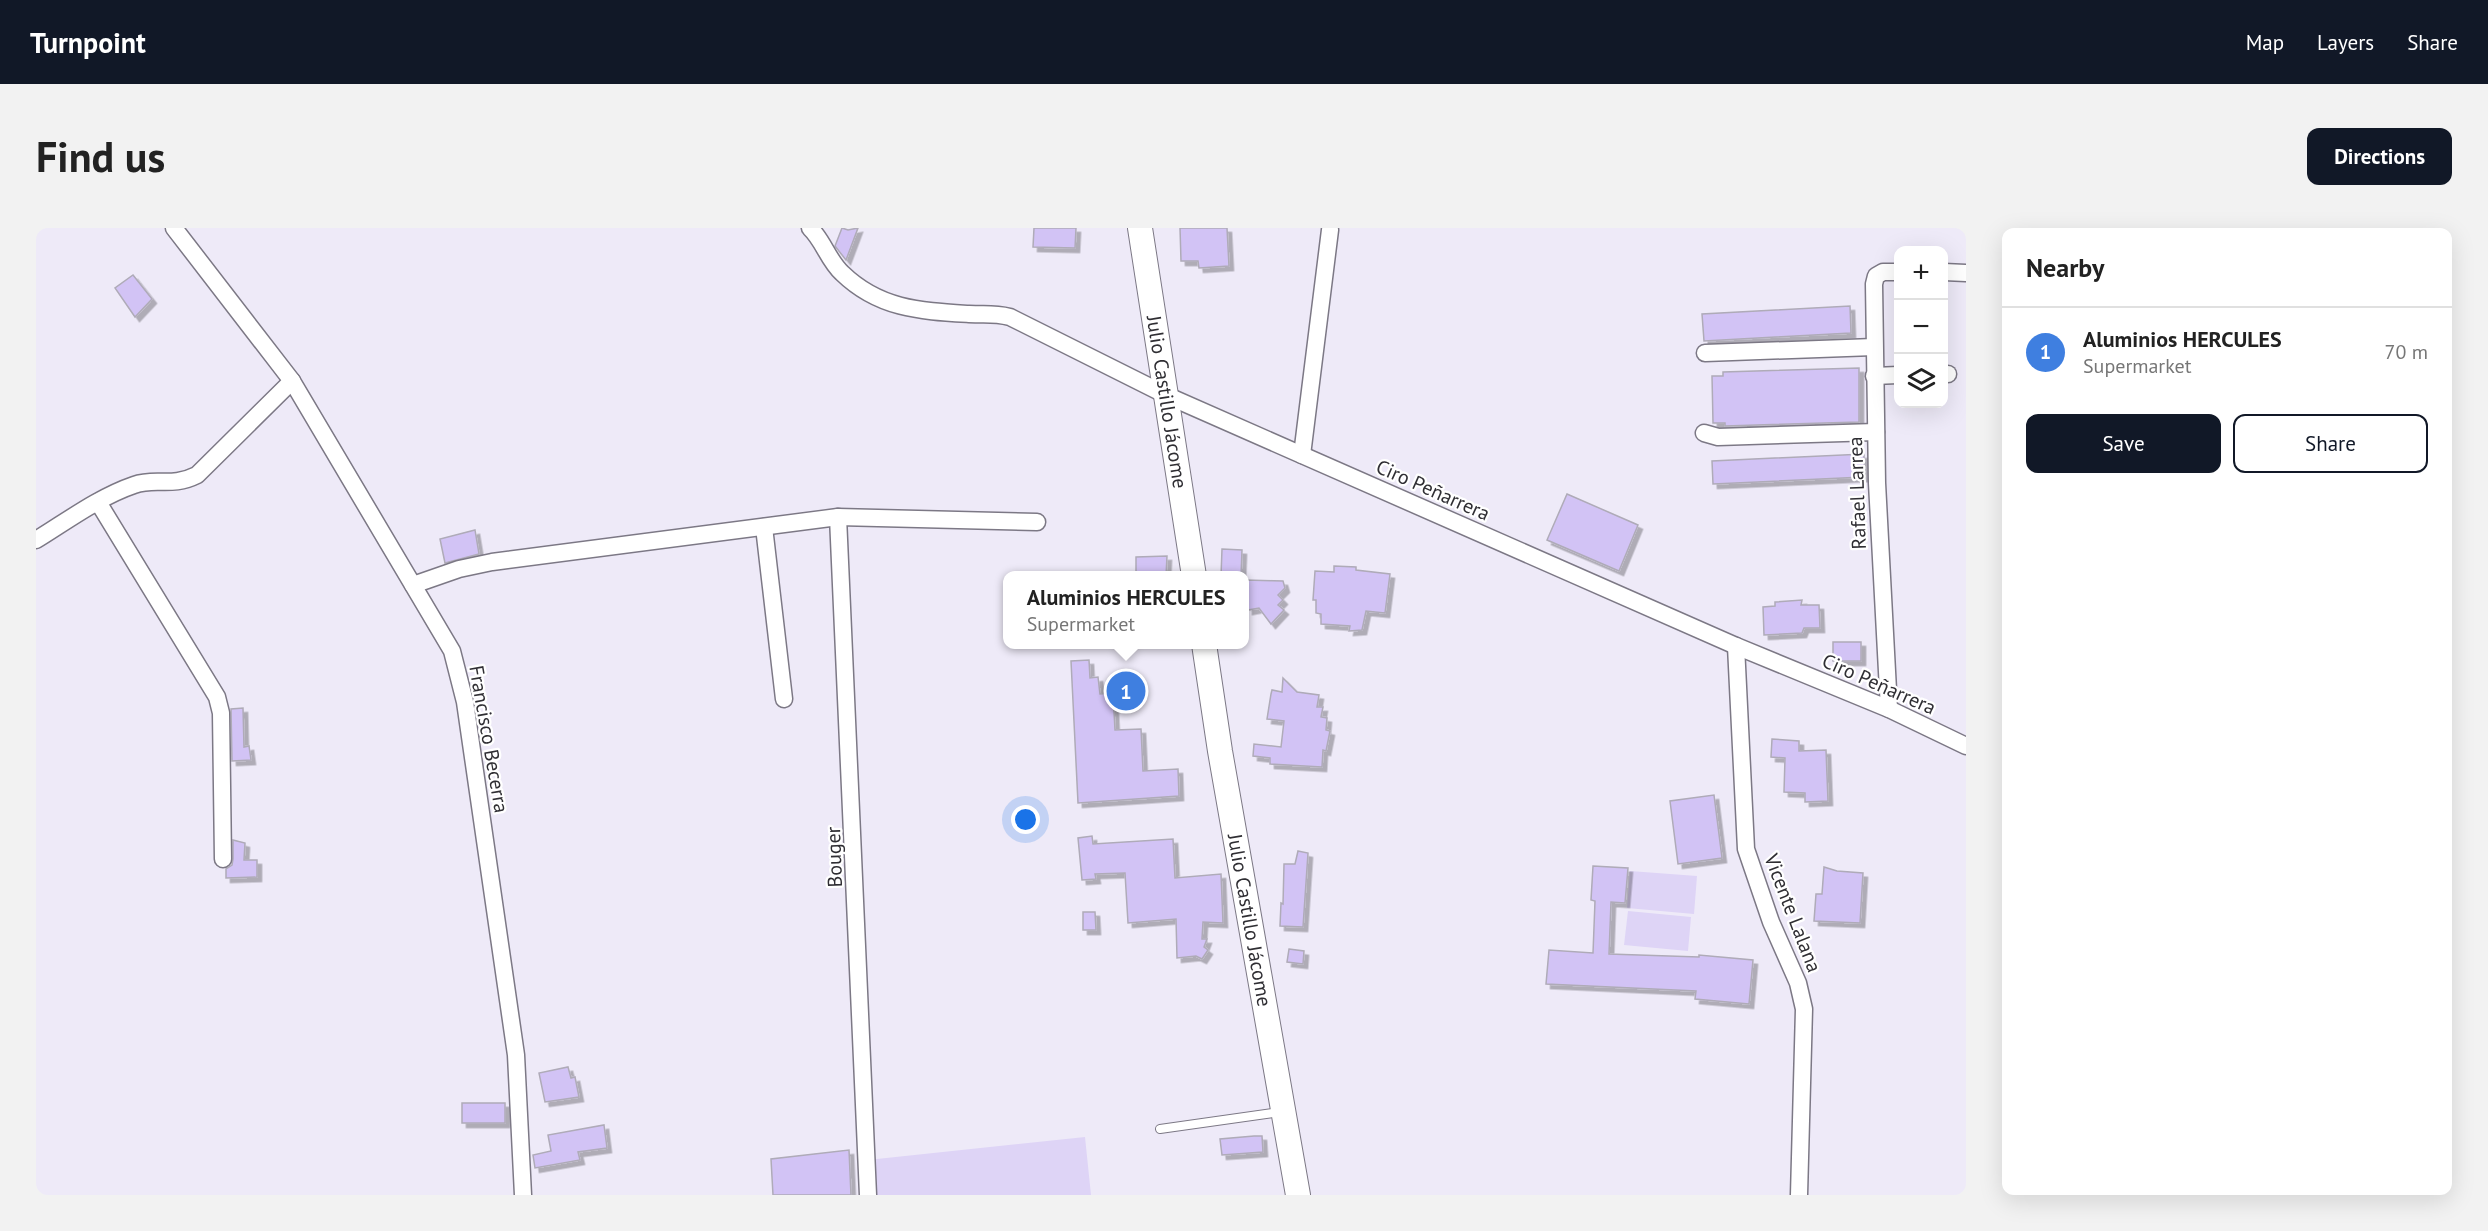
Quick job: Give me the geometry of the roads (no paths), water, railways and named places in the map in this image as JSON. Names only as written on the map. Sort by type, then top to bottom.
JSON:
[{"type":"main road","name":"Julio Castillo Jácome","points":[[1140,228],[1168,396],[1193,571]]},
{"type":"main road","name":"Julio Castillo Jácome","points":[[1205,649],[1220,751],[1298,1195]]},
{"type":"street","name":"Francisco Becerra","points":[[174,228],[292,381],[452,651],[465,702],[516,1055],[523,1195]]},
{"type":"street","name":"Ciro Peñarrera","points":[[810,228],[843,274],[879,300],[913,309],[972,314],[992,313],[1010,317],[1168,396],[1736,646],[1889,709],[1966,746]]},
{"type":"street","points":[[1302,455],[1330,230]]},
{"type":"street","name":"Rafael Larrea","points":[[1889,709],[1874,376],[1874,284],[1876,276],[1883,272],[1894,272]]},
{"type":"street","points":[[1948,272],[1966,273]]},
{"type":"street","points":[[1705,353],[1874,347]]},
{"type":"street","points":[[1874,376],[1894,375]]},
{"type":"street","points":[[36,540],[98,502],[139,483],[182,482],[197,475],[292,381]]},
{"type":"street","points":[[1704,433],[1718,437],[1876,432]]},
{"type":"street","points":[[98,502],[217,698],[221,713],[224,859]]},
{"type":"street","points":[[413,585],[459,569],[492,562],[838,517],[1037,522]]},
{"type":"street","name":"Bouger","points":[[838,517],[868,1195]]},
{"type":"street","points":[[764,527],[784,699]]},
{"type":"street","name":"Vicente Lalana","points":[[1736,646],[1746,849],[1771,922],[1798,982],[1804,1009],[1799,1195]]},
{"type":"lane","points":[[1160,1129],[1284,1112]]},
{"type":"place","name":"Aluminios HERCULES","points":[[1126,691]]}]
